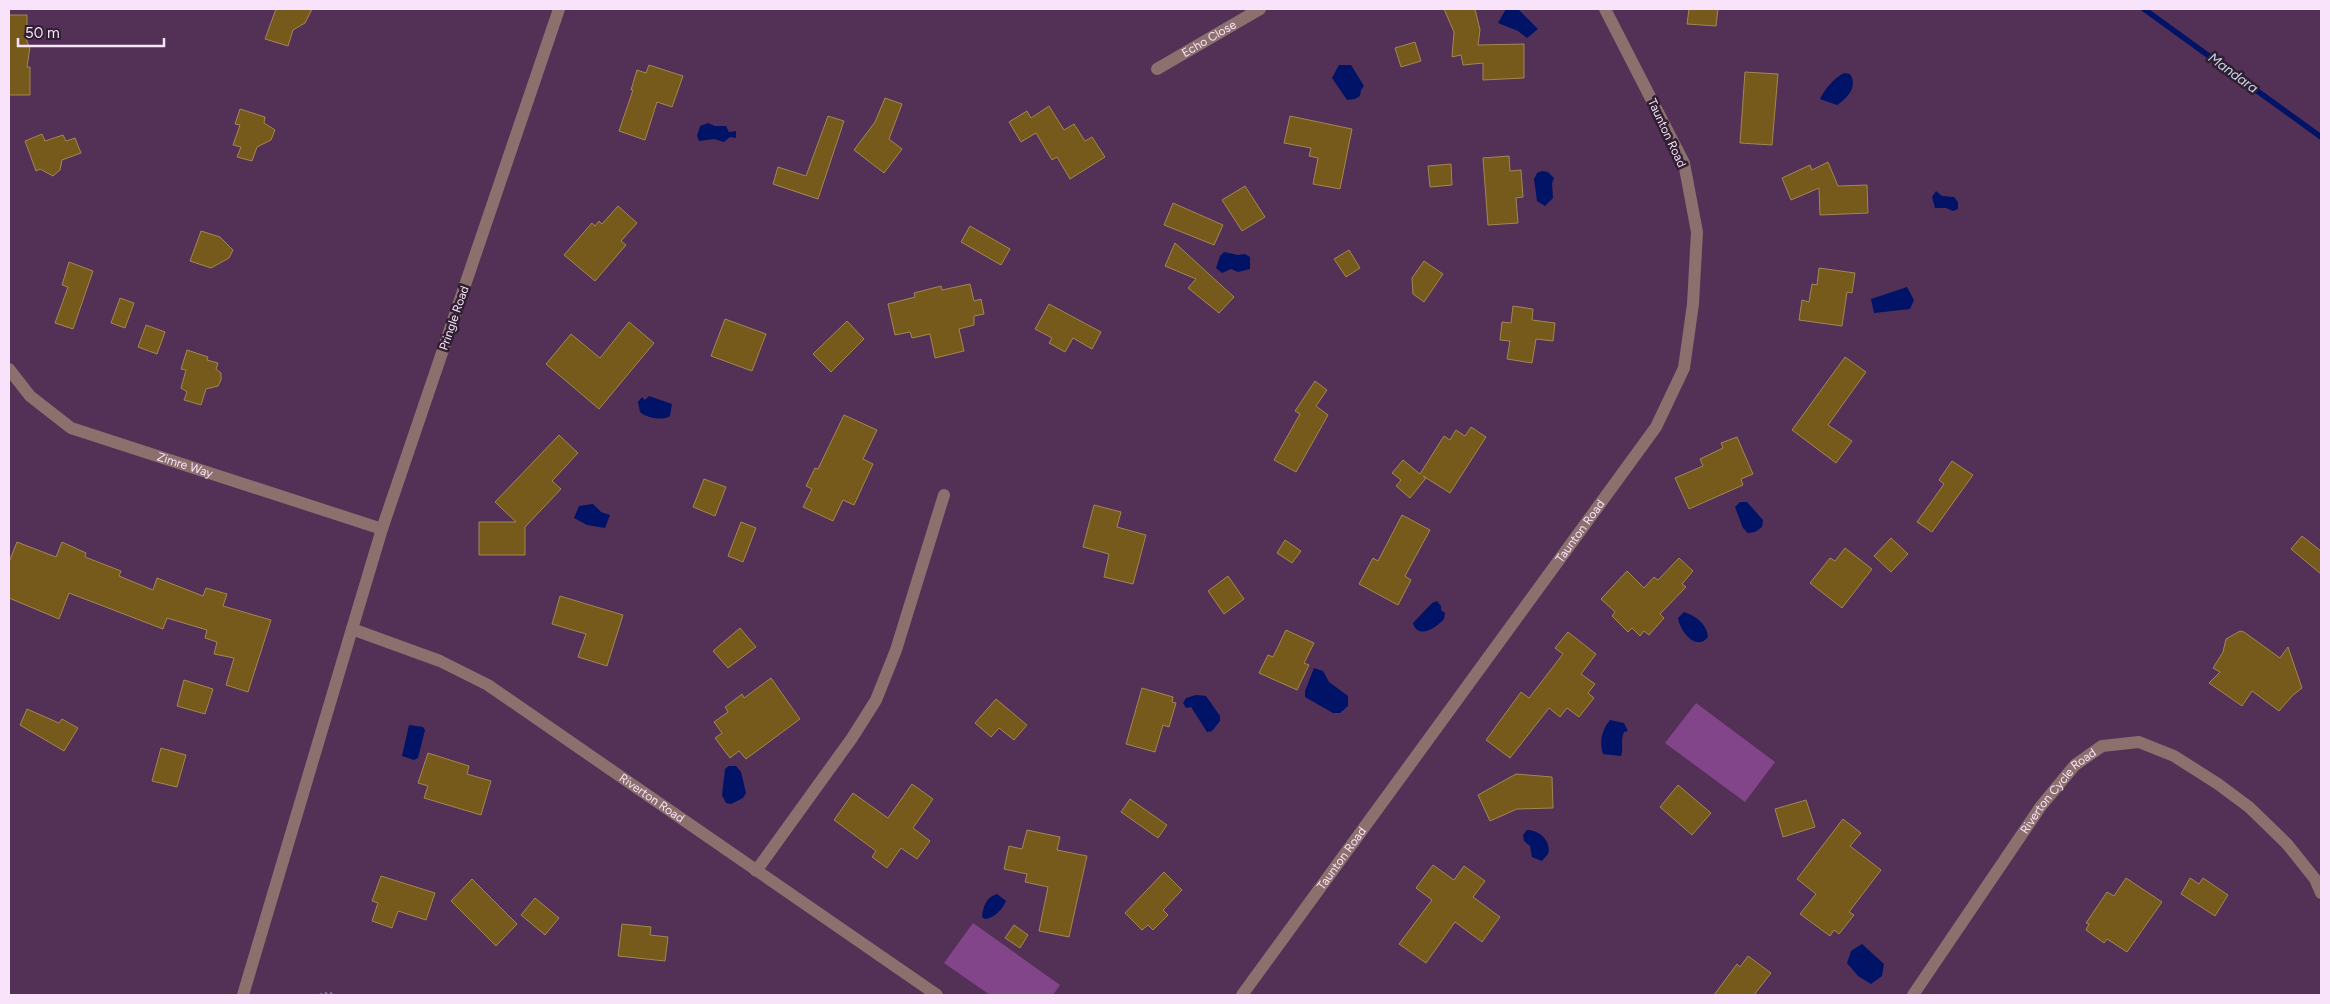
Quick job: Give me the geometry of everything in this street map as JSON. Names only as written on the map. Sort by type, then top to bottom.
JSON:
[{"type":"street","name":"Pringle Road","points":[[243,995],[382,529],[559,9]]},
{"type":"street","name":"Echo Close","points":[[1157,70],[1260,9]]},
{"type":"street","name":"Taunton Road","points":[[1242,995],[1656,427],[1684,368],[1693,304],[1697,232],[1684,163],[1605,9]]},
{"type":"street","name":"Zimre Way","points":[[9,369],[30,396],[72,428],[382,529]]},
{"type":"street","points":[[756,871],[852,738],[876,700],[896,650],[944,495]]},
{"type":"street","name":"Riverton Road","points":[[352,629],[440,661],[488,685],[937,995]]},
{"type":"street","name":"Riverton Cycle Road","points":[[1913,995],[2040,806],[2075,765],[2102,746],[2138,742],[2174,756],[2218,784],[2249,806],[2286,844],[2315,879],[2321,893]]},
{"type":"path","points":[[320,995],[334,995]]},
{"type":"shaded area","points":[[1506,9],[1518,9],[1538,29],[1527,38],[1518,31],[1498,23]]},
{"type":"shaded area","points":[[1339,65],[1351,65],[1364,86],[1360,96],[1355,99],[1347,100],[1332,78]]},
{"type":"shaded area","points":[[1844,73],[1850,74],[1853,83],[1851,91],[1845,99],[1837,105],[1820,99],[1830,84]]},
{"type":"shaded area","points":[[708,123],[715,126],[726,126],[729,132],[736,131],[736,138],[730,137],[724,142],[714,139],[699,141],[697,136],[700,126]]},
{"type":"shaded area","points":[[1542,171],[1548,172],[1554,178],[1552,183],[1553,198],[1545,206],[1537,201],[1534,179],[1537,173]]},
{"type":"shaded area","points":[[1936,191],[1942,196],[1954,197],[1958,202],[1958,209],[1953,211],[1946,208],[1935,208],[1932,197]]},
{"type":"shaded area","points":[[1224,252],[1238,255],[1245,254],[1250,257],[1250,269],[1238,272],[1231,269],[1222,273],[1216,268],[1220,256]]},
{"type":"shaded area","points":[[1907,287],[1914,300],[1910,309],[1874,313],[1871,299]]},
{"type":"shaded area","points":[[649,396],[672,404],[670,416],[667,418],[655,418],[640,412],[638,402],[642,397],[645,400]]},
{"type":"shaded area","points":[[1740,502],[1747,502],[1763,520],[1762,527],[1755,532],[1748,533],[1743,528],[1735,507]]},
{"type":"shaded area","points":[[593,504],[601,512],[610,515],[605,528],[587,525],[574,518],[579,506]]},
{"type":"shaded area","points":[[1437,601],[1441,606],[1441,610],[1445,613],[1444,619],[1432,629],[1423,632],[1419,631],[1413,623],[1432,603]]},
{"type":"shaded area","points":[[1684,612],[1697,618],[1706,628],[1708,637],[1703,641],[1694,641],[1685,634],[1678,618]]},
{"type":"shaded area","points":[[1314,668],[1323,671],[1329,682],[1348,696],[1348,706],[1340,713],[1333,713],[1305,697],[1305,691]]},
{"type":"shaded area","points":[[1196,695],[1206,696],[1220,716],[1220,721],[1212,731],[1207,732],[1191,707],[1186,708],[1183,703],[1186,698]]},
{"type":"shaded area","points":[[1696,703],[1775,762],[1745,802],[1665,743]]},
{"type":"shaded area","points":[[1610,720],[1624,723],[1628,731],[1624,732],[1621,756],[1603,754],[1602,736]]},
{"type":"shaded area","points":[[409,725],[423,727],[425,730],[418,758],[414,760],[402,756]]},
{"type":"shaded area","points":[[729,766],[736,766],[741,772],[746,793],[743,798],[731,804],[726,803],[722,795],[725,769]]},
{"type":"shaded area","points":[[1527,830],[1540,834],[1547,841],[1548,854],[1542,861],[1532,857],[1530,846],[1524,841],[1523,835]]},
{"type":"shaded area","points":[[997,894],[1006,901],[1005,904],[994,915],[985,919],[982,917],[986,903],[990,897]]},
{"type":"shaded area","points":[[973,923],[1060,985],[1053,995],[990,995],[944,963]]},
{"type":"shaded area","points":[[1862,944],[1884,964],[1882,976],[1871,984],[1858,976],[1847,963],[1851,951]]},
{"type":"building","points":[[276,9],[312,9],[305,23],[293,30],[288,46],[265,39]]},
{"type":"building","points":[[1444,9],[1475,9],[1480,30],[1478,45],[1524,44],[1524,78],[1483,80],[1483,63],[1463,65],[1461,55],[1452,57],[1454,32]]},
{"type":"building","points":[[1689,9],[1718,9],[1716,26],[1687,24]]},
{"type":"building","points":[[9,15],[27,15],[27,42],[30,47],[27,67],[30,67],[30,95],[9,95]]},
{"type":"building","points":[[1415,42],[1421,61],[1401,67],[1395,48]]},
{"type":"building","points":[[649,65],[683,76],[672,107],[657,102],[645,140],[619,131],[633,90],[631,90],[637,70],[646,73]]},
{"type":"building","points":[[1745,72],[1778,74],[1772,145],[1740,143]]},
{"type":"building","points":[[885,98],[902,104],[889,139],[902,149],[884,173],[854,150],[875,122]]},
{"type":"building","points":[[1049,106],[1064,130],[1074,124],[1085,141],[1092,137],[1105,157],[1070,179],[1057,157],[1052,160],[1036,133],[1021,142],[1009,122],[1027,111],[1031,118]]},
{"type":"building","points":[[240,109],[265,117],[264,123],[275,130],[271,140],[257,147],[252,161],[237,157],[241,147],[233,145],[240,125],[235,124]]},
{"type":"building","points":[[828,116],[844,121],[818,199],[773,184],[778,167],[806,176]]},
{"type":"building","points":[[1290,116],[1352,129],[1340,189],[1313,184],[1318,158],[1309,156],[1311,148],[1284,143]]},
{"type":"building","points":[[42,134],[45,141],[63,135],[66,141],[75,138],[81,153],[62,160],[60,170],[53,176],[40,169],[36,171],[25,141]]},
{"type":"building","points":[[1509,156],[1510,171],[1521,170],[1523,197],[1516,198],[1518,223],[1488,225],[1483,158]]},
{"type":"building","points":[[1828,162],[1838,186],[1867,185],[1868,213],[1820,215],[1819,188],[1791,200],[1782,178],[1810,165],[1812,170]]},
{"type":"building","points":[[1451,164],[1452,185],[1430,187],[1428,166]]},
{"type":"building","points":[[1245,186],[1265,217],[1242,231],[1222,200]]},
{"type":"building","points":[[1173,203],[1223,225],[1214,245],[1164,225]]},
{"type":"building","points":[[618,206],[637,223],[621,241],[626,245],[595,281],[564,255],[592,223],[595,226],[599,221],[602,224]]},
{"type":"building","points":[[970,226],[1010,249],[1001,265],[961,242]]},
{"type":"building","points":[[201,231],[220,237],[233,250],[229,258],[211,268],[190,261]]},
{"type":"building","points":[[1175,243],[1234,297],[1219,313],[1188,288],[1196,279],[1165,266]]},
{"type":"building","points":[[1349,250],[1360,268],[1346,277],[1334,259]]},
{"type":"building","points":[[1424,261],[1443,274],[1424,302],[1413,294],[1412,278]]},
{"type":"building","points":[[69,262],[93,271],[73,329],[55,323],[68,287],[62,285]]},
{"type":"building","points":[[1819,268],[1855,273],[1852,293],[1847,292],[1842,326],[1799,320],[1802,300],[1809,302],[1812,284],[1817,285]]},
{"type":"building","points":[[970,284],[974,301],[981,299],[984,314],[974,316],[974,325],[959,329],[964,351],[935,358],[930,334],[912,338],[910,332],[895,335],[888,304],[915,297],[914,293],[941,286],[942,290]]},
{"type":"building","points":[[120,298],[134,303],[125,328],[111,323]]},
{"type":"building","points":[[1049,304],[1101,332],[1092,349],[1073,338],[1065,352],[1049,343],[1052,338],[1035,329]]},
{"type":"building","points":[[1513,306],[1533,309],[1532,320],[1555,323],[1553,341],[1536,339],[1532,363],[1507,359],[1510,341],[1500,340],[1502,322],[1511,323]]},
{"type":"building","points":[[725,319],[766,334],[752,371],[711,356]]},
{"type":"building","points":[[847,321],[864,339],[831,372],[813,354]]},
{"type":"building","points":[[629,322],[654,343],[599,409],[546,364],[571,334],[600,358]]},
{"type":"building","points":[[146,325],[165,332],[157,354],[138,347]]},
{"type":"building","points":[[187,350],[208,357],[207,360],[218,363],[216,369],[221,373],[221,380],[218,386],[206,389],[201,405],[184,400],[187,392],[181,388],[186,370],[181,369]]},
{"type":"building","points":[[1845,357],[1866,372],[1828,425],[1852,441],[1836,463],[1792,430]]},
{"type":"building","points":[[1315,381],[1327,390],[1316,406],[1328,415],[1296,472],[1274,460],[1300,414],[1295,411]]},
{"type":"building","points":[[844,415],[877,430],[863,459],[873,464],[854,505],[843,500],[833,521],[803,507],[812,489],[806,486],[815,468],[818,469]]},
{"type":"building","points":[[1471,427],[1486,437],[1450,493],[1423,476],[1426,478],[1410,498],[1396,486],[1401,480],[1392,473],[1403,460],[1420,474],[1444,436],[1450,440],[1456,430],[1465,436]]},
{"type":"building","points":[[559,435],[578,453],[552,481],[561,489],[525,527],[525,555],[479,555],[479,522],[516,522],[495,502]]},
{"type":"building","points":[[1737,437],[1753,474],[1741,479],[1743,485],[1689,509],[1675,478],[1703,466],[1700,459],[1723,448],[1721,443]]},
{"type":"building","points":[[1952,461],[1973,475],[1932,532],[1917,522],[1944,484],[1939,480]]},
{"type":"building","points":[[704,479],[726,487],[715,516],[693,507]]},
{"type":"building","points":[[1094,505],[1121,512],[1117,527],[1146,535],[1133,584],[1104,577],[1109,554],[1083,547]]},
{"type":"building","points":[[1402,515],[1430,530],[1405,576],[1411,580],[1398,605],[1359,584],[1373,558],[1378,561]]},
{"type":"building","points":[[741,522],[756,528],[743,562],[728,556]]},
{"type":"building","points":[[2302,536],[2321,551],[2321,574],[2291,549]]},
{"type":"building","points":[[1891,538],[1908,554],[1891,572],[1874,556]]},
{"type":"building","points":[[1285,540],[1301,551],[1292,563],[1277,553]]},
{"type":"building","points":[[17,542],[56,557],[62,542],[86,553],[85,557],[121,571],[119,576],[153,590],[157,578],[203,596],[206,588],[227,594],[223,606],[271,620],[248,692],[226,685],[234,658],[214,654],[217,642],[205,638],[207,630],[167,618],[163,629],[69,593],[59,619],[9,598],[9,562]]},
{"type":"building","points":[[1845,548],[1872,569],[1842,608],[1810,583],[1830,558],[1835,561]]},
{"type":"building","points":[[1679,558],[1693,571],[1682,584],[1686,587],[1660,614],[1664,618],[1649,635],[1644,631],[1640,636],[1632,628],[1628,632],[1612,616],[1615,612],[1601,599],[1627,571],[1644,588],[1654,577],[1658,580]]},
{"type":"building","points":[[1228,576],[1244,599],[1224,614],[1208,591]]},
{"type":"building","points":[[560,596],[623,615],[607,666],[578,657],[586,634],[552,624]]},
{"type":"building","points":[[740,628],[756,647],[728,668],[713,651]]},
{"type":"building","points":[[1286,630],[1314,643],[1304,663],[1309,665],[1297,690],[1259,673],[1268,655],[1273,657]]},
{"type":"building","points":[[2240,631],[2280,658],[2288,647],[2302,688],[2279,711],[2252,691],[2242,706],[2209,683],[2220,672],[2213,668],[2223,652],[2226,639]]},
{"type":"building","points":[[1568,632],[1596,654],[1581,674],[1595,684],[1588,693],[1594,698],[1579,717],[1567,708],[1560,717],[1549,708],[1510,758],[1486,740],[1521,692],[1529,698],[1563,654],[1555,648]]},
{"type":"building","points":[[771,678],[800,719],[746,759],[739,751],[730,758],[715,738],[722,733],[714,722],[728,712],[725,707],[742,694],[744,698]]},
{"type":"building","points":[[184,680],[213,689],[205,714],[177,706]]},
{"type":"building","points":[[1142,688],[1173,697],[1172,702],[1176,703],[1169,727],[1163,725],[1155,752],[1126,744]]},
{"type":"building","points":[[996,699],[1027,725],[1014,740],[999,728],[991,737],[975,723]]},
{"type":"building","points":[[27,709],[59,723],[62,719],[78,728],[64,751],[20,725]]},
{"type":"building","points":[[161,748],[186,755],[177,787],[152,781]]},
{"type":"building","points":[[428,753],[469,766],[467,774],[491,781],[481,815],[424,798],[428,786],[418,783]]},
{"type":"building","points":[[1516,774],[1552,777],[1553,808],[1517,809],[1490,821],[1478,795]]},
{"type":"building","points":[[912,784],[933,799],[913,828],[930,841],[917,859],[901,848],[887,868],[872,857],[876,851],[834,820],[853,793],[888,818]]},
{"type":"building","points":[[1678,785],[1711,813],[1692,835],[1660,807]]},
{"type":"building","points":[[1130,799],[1167,825],[1158,838],[1121,812]]},
{"type":"building","points":[[1806,800],[1815,827],[1783,837],[1775,809]]},
{"type":"building","points":[[1843,819],[1861,833],[1850,846],[1881,870],[1849,912],[1854,915],[1839,934],[1834,930],[1830,936],[1800,914],[1816,894],[1797,879]]},
{"type":"building","points":[[1027,830],[1060,837],[1057,850],[1087,856],[1069,937],[1039,931],[1048,887],[1025,882],[1027,874],[1004,869],[1009,846],[1022,849]]},
{"type":"building","points":[[1433,865],[1454,880],[1464,866],[1485,881],[1473,897],[1500,917],[1482,942],[1455,922],[1426,963],[1399,944],[1432,900],[1416,888]]},
{"type":"building","points":[[1164,872],[1182,890],[1163,910],[1168,915],[1153,930],[1148,925],[1142,930],[1125,913]]},
{"type":"building","points":[[381,876],[435,893],[426,920],[398,911],[392,928],[372,921],[378,903],[372,901]]},
{"type":"building","points":[[2126,878],[2162,902],[2127,952],[2107,939],[2104,943],[2086,930],[2089,924],[2086,923],[2107,892],[2114,896]]},
{"type":"building","points":[[2190,878],[2199,884],[2203,878],[2228,895],[2215,916],[2181,894]]},
{"type":"building","points":[[472,879],[517,924],[496,946],[451,901]]},
{"type":"building","points":[[535,898],[559,918],[545,935],[521,915]]},
{"type":"building","points":[[622,924],[651,927],[650,935],[668,937],[665,961],[618,956]]},
{"type":"building","points":[[1014,925],[1028,935],[1020,948],[1005,938]]},
{"type":"building","points":[[1748,956],[1771,973],[1754,995],[1714,995],[1737,964],[1740,967]]},
{"type":"waterway","name":"Mandara","points":[[2144,9],[2321,137]]}]
